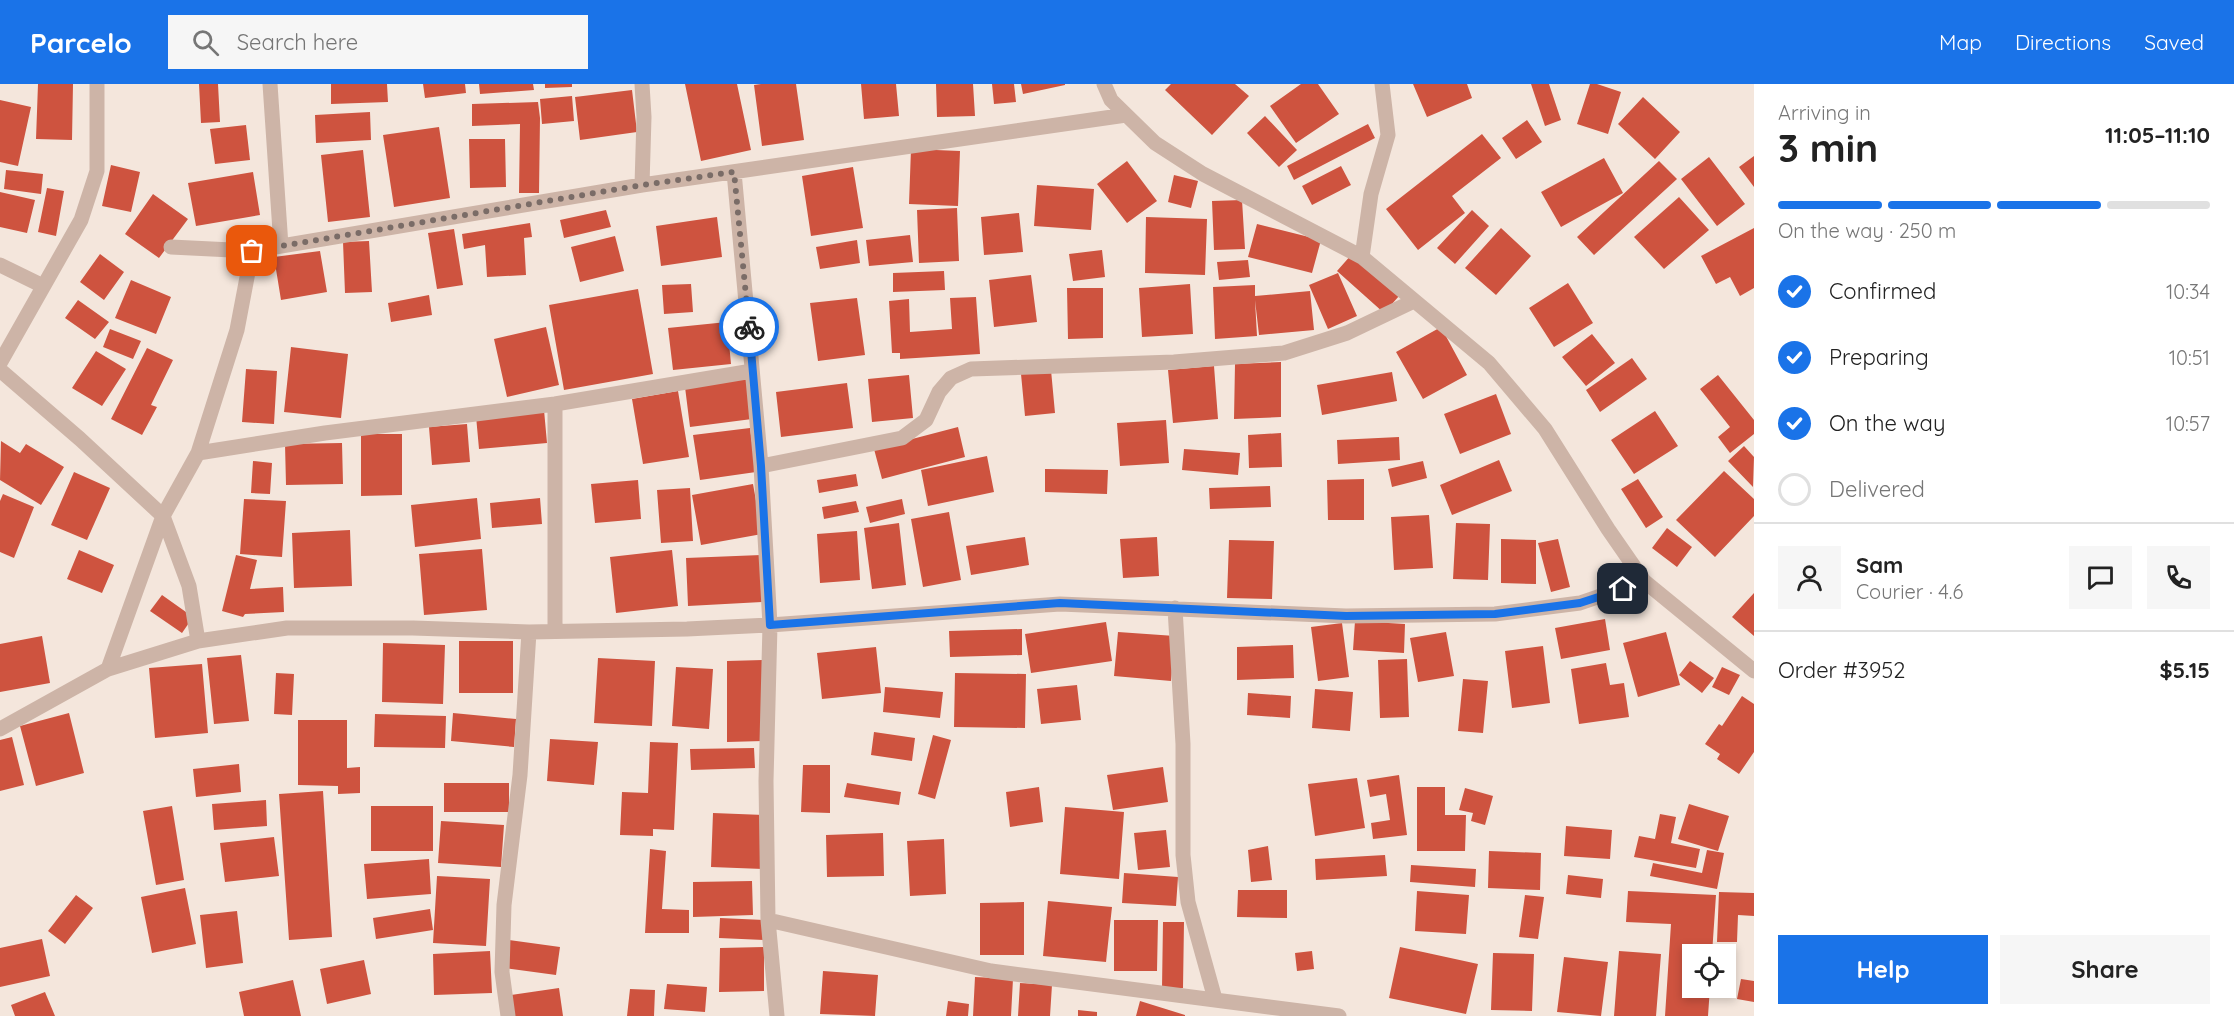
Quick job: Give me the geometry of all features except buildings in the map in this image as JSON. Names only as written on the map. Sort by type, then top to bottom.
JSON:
[{"type":"street","points":[[0,363],[81,220],[97,171],[97,84]]},
{"type":"street","points":[[270,84],[281,246]]},
{"type":"street","points":[[642,84],[644,117],[642,185]]},
{"type":"street","points":[[1104,84],[1112,100],[1155,143],[1203,174],[1362,257],[1489,363],[1545,429],[1644,581],[1754,671]]},
{"type":"street","points":[[1362,257],[1371,194],[1388,135],[1382,84]]},
{"type":"street","points":[[171,248],[252,251],[642,185],[1126,115]]},
{"type":"street","points":[[734,172],[761,466],[770,625],[766,781],[768,920],[777,1016]]},
{"type":"street","points":[[108,669],[163,516],[198,453],[237,330],[252,251]]},
{"type":"street","points":[[0,265],[43,286]]},
{"type":"street","points":[[761,466],[902,438],[926,420],[939,392],[951,378],[971,369],[1174,362],[1284,353],[1347,333],[1414,301]]},
{"type":"street","points":[[0,370],[80,439],[163,516],[189,586],[198,641]]},
{"type":"street","points":[[198,453],[325,433],[555,404],[752,371]]},
{"type":"street","points":[[555,404],[555,631]]},
{"type":"street","points":[[0,729],[108,669],[198,641],[287,628],[413,628],[529,632],[687,629],[1060,603],[1346,616],[1495,614],[1580,603],[1644,581]]},
{"type":"street","points":[[1175,608],[1183,744],[1183,855],[1188,902],[1215,999]]},
{"type":"street","points":[[508,1016],[502,972],[504,905],[520,775],[529,632]]},
{"type":"street","points":[[768,920],[991,971],[1215,999],[1306,1015],[1339,1016]]},
{"type":"way so far","points":[[252,251],[642,185],[734,172],[749,327]]},
{"type":"route","points":[[749,327],[761,466],[770,625],[1060,603],[1346,616],[1495,614],[1580,603],[1623,589]]}]
